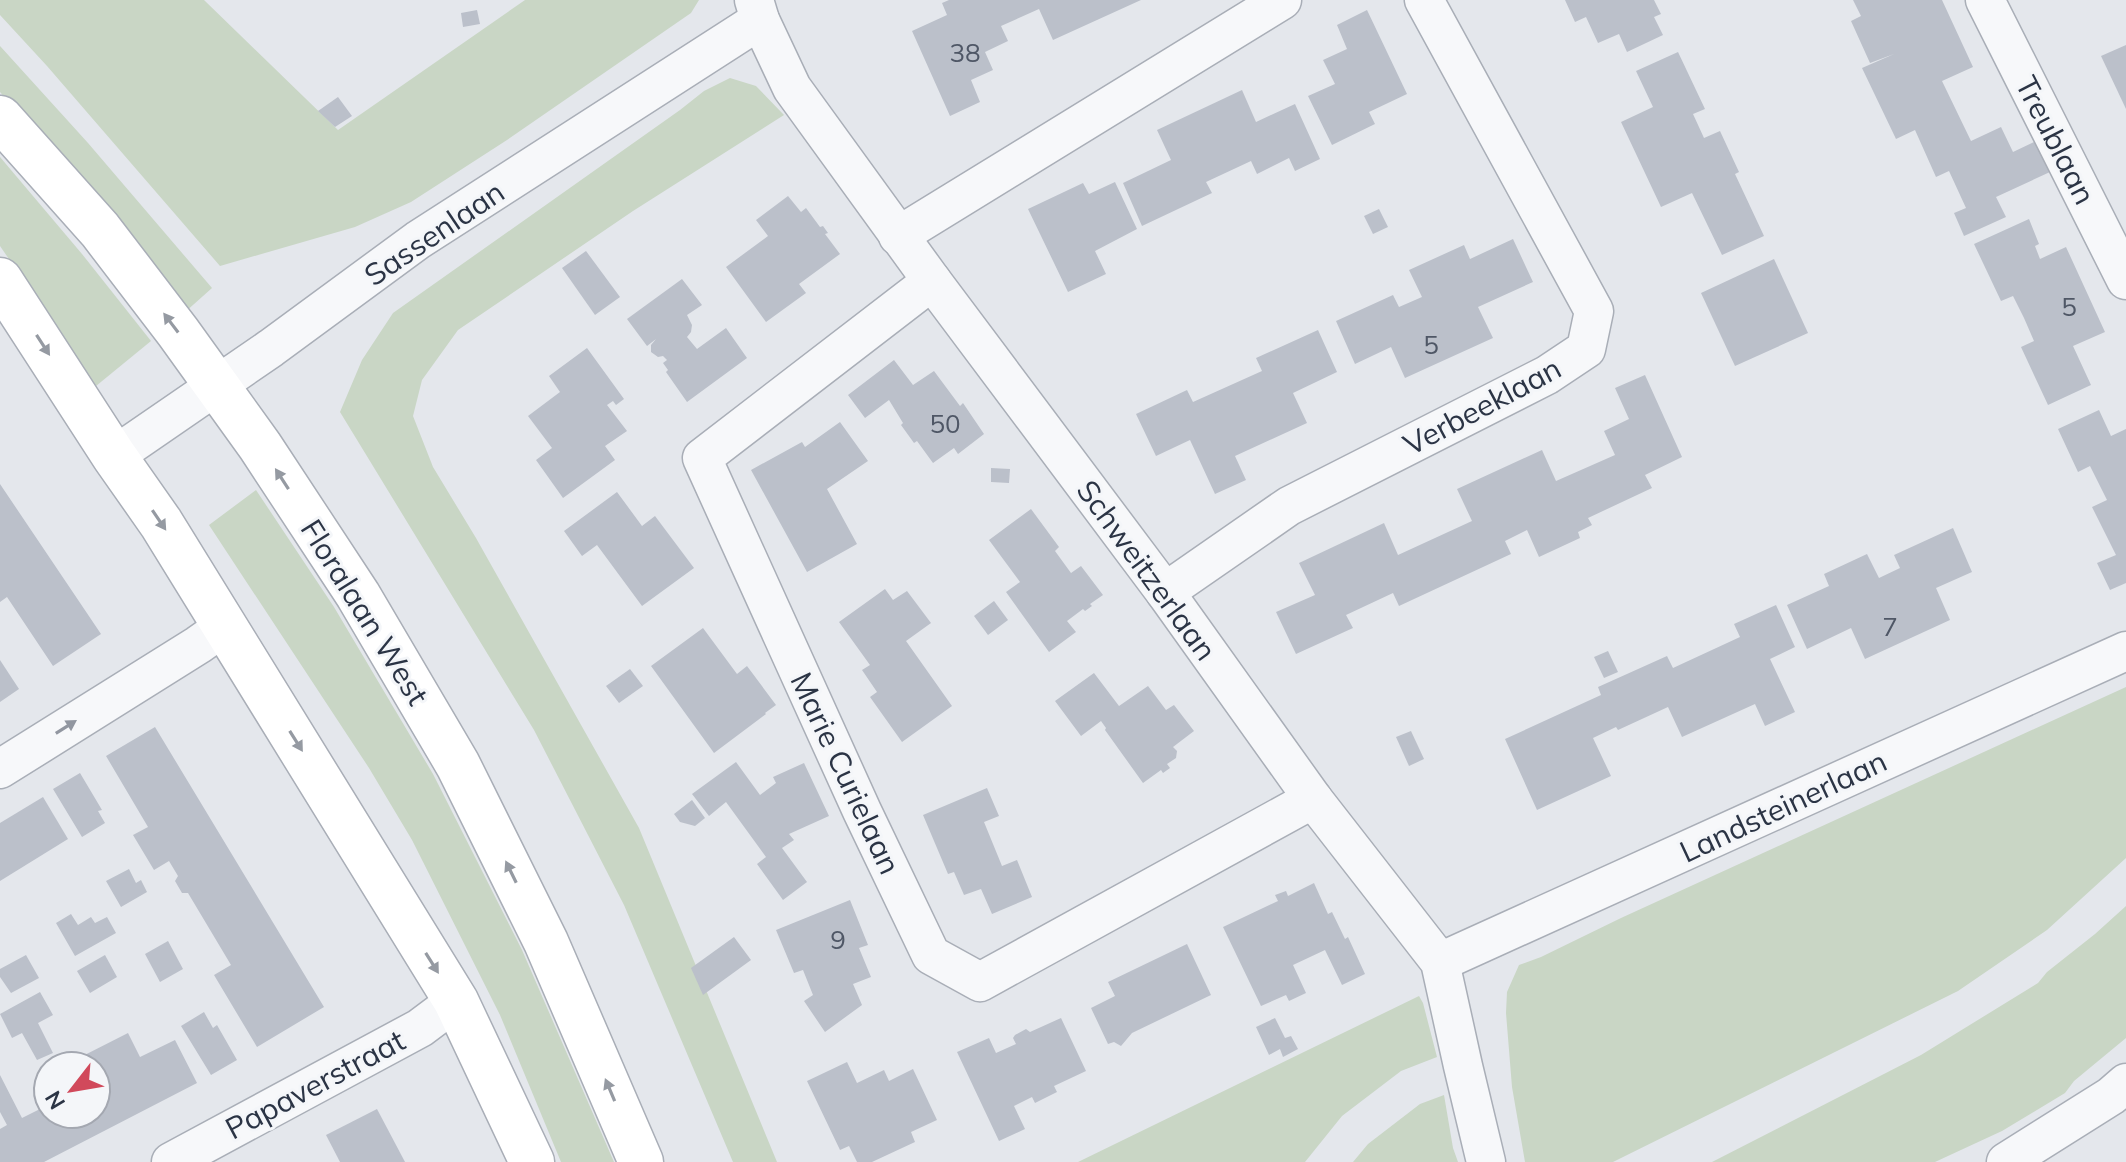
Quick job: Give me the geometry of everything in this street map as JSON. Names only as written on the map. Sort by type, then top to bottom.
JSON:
[{"type":"main road","name":"Floralaan West","points":[[0,118],[100,230],[178,332],[260,446],[358,595],[458,765],[546,942],[641,1162]]},
{"type":"main road","points":[[1,285],[161,523],[456,1001],[532,1162]]},
{"type":"street","points":[[898,236],[1282,0]]},
{"type":"street","name":"Verbeeklaan","points":[[1165,592],[1289,506],[1547,375],[1586,349],[1594,311],[1424,0]]},
{"type":"street","name":"Treublaan","points":[[1985,0],[2126,280]]},
{"type":"street","name":"Schweitzerlaan","points":[[757,10],[792,88],[898,236],[1165,592],[1313,799],[1440,962],[1486,1162]]},
{"type":"street","name":"Sassenlaan","points":[[114,456],[217,386],[418,240],[757,10]]},
{"type":"street","name":"Marie Curielaan","points":[[932,281],[702,458],[862,811],[931,955],[980,982],[1313,799]]},
{"type":"street","points":[[0,769],[225,626]]},
{"type":"street","name":"Landsteinerlaan","points":[[1440,962],[2126,651]]},
{"type":"street","name":"Papaverstraat","points":[[171,1162],[420,1028],[456,1001]]},
{"type":"street","points":[[2006,1162],[2111,1096],[2126,1083]]},
{"type":"green space","points":[[0,0],[204,0],[338,130],[525,0],[699,0],[691,13],[411,202],[355,227],[220,266],[0,15]]},
{"type":"green space","points":[[0,46],[212,288],[184,313],[0,92]]},
{"type":"green space","points":[[730,78],[756,86],[784,115],[633,211],[458,330],[422,380],[413,416],[433,467],[639,828],[777,1162],[733,1162],[624,905],[534,730],[340,412],[362,360],[393,313],[704,91]]},
{"type":"green space","points":[[0,157],[151,341],[96,386],[0,246]]},
{"type":"green space","points":[[256,490],[334,607],[433,774],[522,950],[614,1162],[561,1162],[500,1015],[412,840],[369,768],[209,525]]},
{"type":"green space","points":[[2126,687],[2126,858],[2047,930],[1958,991],[1613,1162],[1525,1162],[1512,1087],[1506,1013],[1507,992],[1519,965]]},
{"type":"green space","points":[[2126,906],[2126,1038],[2074,1081],[2065,1093],[2002,1131],[1935,1162],[1712,1162],[1921,1055],[2038,983]]},
{"type":"green space","points":[[1419,996],[1437,1057],[1401,1071],[1342,1116],[1305,1162],[1078,1162]]},
{"type":"green space","points":[[1444,1095],[1458,1162],[1353,1162],[1368,1144],[1420,1104]]},
{"type":"building","points":[[949,0],[1141,0],[1053,40],[1039,9],[1001,26],[1008,41],[985,52],[993,70],[971,80],[980,102],[950,116],[912,31],[947,15],[942,3]]},
{"type":"building","points":[[1565,0],[1654,0],[1661,14],[1654,17],[1663,35],[1627,52],[1619,34],[1598,43],[1586,17],[1575,22]]},
{"type":"building","points":[[1853,0],[1942,0],[1973,67],[1942,81],[1971,141],[2001,127],[2013,152],[2036,141],[2050,172],[1996,197],[2006,217],[1964,236],[1954,213],[1966,208],[1949,171],[1936,177],[1915,130],[1896,139],[1862,68],[1894,54],[1870,63],[1851,21],[1861,16]]},
{"type":"building","points":[[477,10],[480,24],[463,27],[461,13]]},
{"type":"building","points":[[1367,10],[1407,94],[1369,112],[1375,124],[1332,145],[1308,96],[1335,84],[1323,60],[1347,49],[1337,25]]},
{"type":"building","points":[[2126,45],[2126,109],[2101,56]]},
{"type":"building","points":[[1678,52],[1705,109],[1693,114],[1704,138],[1720,131],[1739,172],[1735,174],[1764,236],[1722,255],[1692,193],[1661,207],[1621,122],[1653,107],[1636,71]]},
{"type":"building","points":[[1242,90],[1256,122],[1295,104],[1320,159],[1295,171],[1289,158],[1257,174],[1251,161],[1206,182],[1212,193],[1142,226],[1123,183],[1171,160],[1157,130]]},
{"type":"building","points":[[338,97],[352,116],[335,127],[318,111]]},
{"type":"building","points":[[1115,182],[1137,229],[1095,251],[1106,274],[1068,292],[1028,209],[1083,183],[1089,194]]},
{"type":"building","points":[[788,196],[801,212],[806,208],[820,227],[823,226],[828,233],[825,234],[840,254],[799,284],[806,293],[766,322],[726,267],[768,236],[756,220]]},
{"type":"building","points":[[1379,209],[1388,227],[1373,234],[1364,216]]},
{"type":"building","points":[[2029,219],[2039,244],[2035,246],[2040,259],[2066,247],[2105,332],[2073,346],[2091,385],[2048,405],[2021,347],[2034,341],[2024,318],[2013,296],[2001,301],[1974,244]]},
{"type":"building","points":[[1513,239],[1533,282],[1478,307],[1493,338],[1405,378],[1391,347],[1355,364],[1336,321],[1393,295],[1399,307],[1422,297],[1409,270],[1464,245],[1470,259]]},
{"type":"building","points":[[586,251],[620,297],[595,315],[562,268]]},
{"type":"building","points":[[1774,259],[1808,333],[1735,366],[1701,293]]},
{"type":"building","points":[[682,279],[702,305],[687,315],[692,325],[687,337],[697,349],[726,328],[747,358],[687,402],[666,372],[668,370],[663,363],[667,360],[651,352],[651,345],[656,339],[647,346],[627,319]]},
{"type":"building","points":[[1318,330],[1337,372],[1293,393],[1307,423],[1235,456],[1246,480],[1215,494],[1190,440],[1156,456],[1136,414],[1187,390],[1193,402],[1262,371],[1256,358]]},
{"type":"building","points":[[587,348],[624,399],[616,405],[613,401],[607,405],[627,431],[605,446],[615,460],[563,498],[536,460],[552,448],[528,416],[560,392],[549,376]]},
{"type":"building","points":[[894,360],[913,385],[934,371],[960,406],[963,403],[984,434],[958,454],[954,448],[933,463],[901,425],[903,423],[889,400],[865,418],[848,395]]},
{"type":"building","points":[[1645,375],[1682,457],[1645,475],[1652,488],[1588,518],[1592,525],[1578,532],[1580,538],[1539,557],[1527,530],[1505,541],[1511,554],[1399,606],[1393,593],[1346,615],[1353,628],[1296,654],[1276,612],[1315,595],[1299,563],[1384,523],[1398,555],[1472,521],[1457,489],[1542,450],[1556,481],[1615,455],[1604,431],[1629,419],[1615,388]]},
{"type":"building","points":[[2099,410],[2111,436],[2126,429],[2126,583],[2110,590],[2097,563],[2116,555],[2092,507],[2107,500],[2090,466],[2078,472],[2058,429]]},
{"type":"building","points":[[840,422],[868,461],[827,489],[857,544],[807,572],[751,470],[802,442],[805,447]]},
{"type":"building","points":[[991,468],[1010,469],[1009,483],[991,482]]},
{"type":"building","points":[[0,484],[101,634],[53,666],[7,597],[0,602]]},
{"type":"building","points":[[617,492],[642,526],[655,516],[694,568],[642,606],[597,545],[582,556],[564,531]]},
{"type":"building","points":[[1031,509],[1059,547],[1055,551],[1071,573],[1081,566],[1103,595],[1090,604],[1092,606],[1067,621],[1076,632],[1049,652],[1006,592],[1020,582],[989,540]]},
{"type":"building","points":[[1953,528],[1972,572],[1936,588],[1950,620],[1865,659],[1851,628],[1807,649],[1787,605],[1829,586],[1824,574],[1867,554],[1879,578],[1900,568],[1894,555]]},
{"type":"building","points":[[885,589],[893,600],[907,591],[931,623],[906,641],[952,706],[902,742],[870,697],[877,692],[862,670],[870,665],[839,622]]},
{"type":"building","points":[[994,601],[1008,620],[988,635],[974,616]]},
{"type":"building","points":[[1776,605],[1795,647],[1770,659],[1795,712],[1765,726],[1755,704],[1682,737],[1668,707],[1593,738],[1611,776],[1537,810],[1505,739],[1601,695],[1598,687],[1667,656],[1673,668],[1740,637],[1734,624]]},
{"type":"building","points":[[703,628],[737,674],[747,666],[776,705],[714,753],[651,666]]},
{"type":"building","points":[[1608,651],[1618,672],[1604,678],[1594,657]]},
{"type":"building","points":[[0,660],[19,689],[0,702]]},
{"type":"building","points":[[630,669],[643,686],[619,703],[606,686]]},
{"type":"building","points":[[1094,673],[1119,706],[1148,686],[1166,710],[1174,705],[1194,731],[1173,747],[1177,751],[1176,758],[1167,764],[1170,768],[1163,773],[1161,770],[1143,783],[1101,721],[1081,736],[1055,701]]},
{"type":"building","points":[[155,727],[324,1007],[257,1047],[214,975],[231,965],[188,893],[182,893],[175,881],[178,876],[169,861],[154,870],[133,835],[148,827],[106,756]]},
{"type":"building","points":[[1411,731],[1424,759],[1409,766],[1396,737]]},
{"type":"building","points":[[736,762],[760,795],[776,783],[773,777],[804,763],[829,816],[789,834],[794,840],[782,848],[807,882],[783,900],[757,864],[766,857],[726,802],[709,816],[692,794]]},
{"type":"building","points":[[80,773],[102,810],[98,811],[105,823],[82,837],[53,789]]},
{"type":"building","points":[[987,788],[999,816],[984,822],[1002,866],[1017,860],[1032,897],[992,914],[981,889],[964,895],[954,872],[948,874],[923,815]]},
{"type":"building","points":[[43,797],[68,839],[0,881],[0,823]]},
{"type":"building","points":[[692,800],[705,818],[695,826],[680,822],[674,814]]},
{"type":"building","points":[[129,869],[136,883],[141,880],[147,892],[121,907],[106,881]]},
{"type":"building","points":[[1314,883],[1328,914],[1332,912],[1345,939],[1348,937],[1365,974],[1342,985],[1325,950],[1293,965],[1306,993],[1289,1001],[1286,995],[1261,1006],[1223,927],[1278,901],[1275,895],[1286,891],[1288,896]]},
{"type":"building","points":[[850,900],[868,945],[859,948],[871,977],[853,984],[862,1005],[825,1032],[804,1001],[813,995],[803,970],[794,973],[776,930]]},
{"type":"building","points":[[71,914],[78,925],[91,917],[95,923],[107,917],[116,933],[75,956],[56,923]]},
{"type":"building","points":[[734,937],[751,960],[703,995],[691,968]]},
{"type":"building","points":[[168,941],[183,969],[160,982],[145,954]]},
{"type":"building","points":[[1187,944],[1211,995],[1132,1033],[1121,1046],[1114,1042],[1108,1044],[1091,1008],[1115,996],[1108,982]]},
{"type":"building","points":[[26,955],[39,978],[11,993],[0,977],[0,969]]},
{"type":"building","points":[[105,955],[117,977],[90,993],[77,971]]},
{"type":"building","points":[[40,992],[53,1015],[38,1023],[52,1050],[32,1051],[22,1033],[12,1038],[0,1014]]},
{"type":"building","points":[[204,1012],[213,1028],[217,1025],[237,1060],[211,1075],[181,1026]]},
{"type":"building","points":[[1061,1018],[1086,1071],[1054,1086],[1057,1092],[1035,1103],[1032,1097],[1014,1106],[1025,1129],[999,1141],[957,1052],[989,1038],[996,1053],[1016,1044],[1015,1035],[1026,1029],[1030,1032]]},
{"type":"building","points":[[1275,1018],[1285,1038],[1291,1036],[1298,1049],[1283,1057],[1280,1049],[1269,1055],[1256,1027]]},
{"type":"building","points":[[128,1033],[140,1057],[175,1040],[197,1083],[112,1127],[112,1050],[95,1050]]},
{"type":"building","points":[[847,1062],[857,1083],[884,1070],[889,1081],[913,1069],[937,1120],[911,1132],[915,1142],[872,1162],[857,1162],[849,1146],[840,1150],[807,1081]]},
{"type":"building","points":[[0,1075],[22,1118],[32,1113],[32,1130],[106,1130],[44,1162],[0,1162],[0,1129],[7,1125],[0,1112]]},
{"type":"building","points":[[377,1109],[405,1162],[340,1162],[326,1135]]}]
